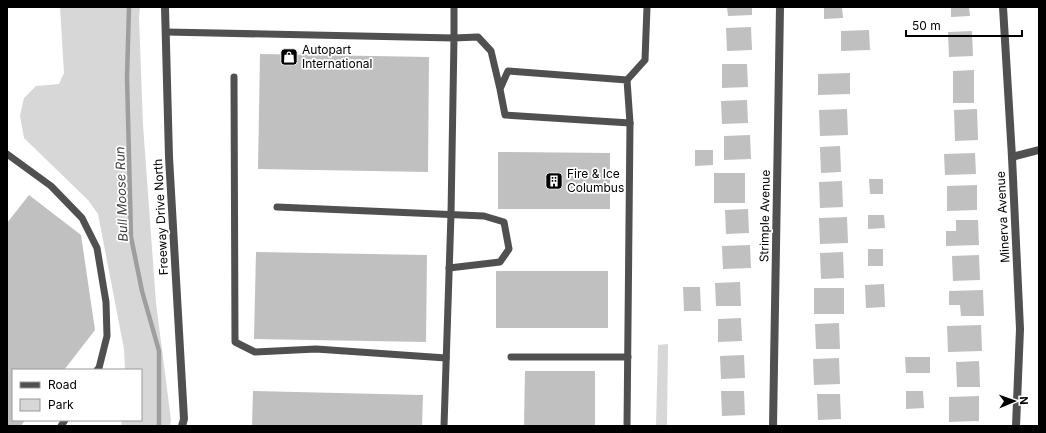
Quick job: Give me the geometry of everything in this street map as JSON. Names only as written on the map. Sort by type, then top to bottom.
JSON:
[{"type":"street","name":"Freeway Drive North","points":[[165,7],[169,157],[184,419],[182,426]]},
{"type":"street","name":"Strimple Avenue","points":[[773,426],[780,7]]},
{"type":"street","name":"Minerva Avenue","points":[[1003,7],[1020,329],[1016,426]]},
{"type":"street","points":[[1012,157],[1039,150]]},
{"type":"lane","points":[[444,426],[451,214],[454,7]]},
{"type":"lane","points":[[627,426],[630,123],[627,80],[645,60],[647,7]]},
{"type":"lane","points":[[166,32],[478,38],[491,51],[505,115],[630,123]]},
{"type":"lane","points":[[500,89],[508,71],[627,80]]},
{"type":"lane","points":[[234,77],[235,342],[256,352],[316,349],[446,358]]},
{"type":"lane","points":[[7,154],[51,186],[82,218],[96,248],[106,302],[107,336],[98,369]]},
{"type":"lane","points":[[277,207],[484,216],[504,222],[509,249],[500,262],[449,268]]},
{"type":"lane","points":[[510,357],[628,357]]},
{"type":"green space","points":[[60,7],[140,7],[139,17],[143,125],[156,303],[171,420],[170,426],[121,426],[122,421],[142,421],[142,369],[125,369],[124,349],[98,214],[88,200],[24,138],[20,116],[24,98],[36,86],[59,84],[64,73]]},
{"type":"green space","points":[[668,344],[667,426],[656,426],[658,345]]},
{"type":"building","points":[[727,7],[752,7],[752,15],[728,16]]},
{"type":"building","points":[[824,7],[842,7],[843,18],[824,19]]},
{"type":"building","points":[[951,7],[969,7],[970,16],[951,17]]},
{"type":"building","points":[[751,27],[752,50],[727,51],[726,28]]},
{"type":"building","points":[[869,30],[870,50],[841,51],[841,31]]},
{"type":"building","points":[[972,31],[973,56],[949,57],[948,32]]},
{"type":"building","points":[[260,54],[429,57],[428,172],[258,169]]},
{"type":"building","points":[[722,64],[747,64],[748,87],[722,88]]},
{"type":"building","points":[[974,70],[974,103],[953,103],[953,71]]},
{"type":"building","points":[[850,73],[850,94],[818,95],[818,74]]},
{"type":"building","points":[[747,100],[748,123],[722,124],[721,101]]},
{"type":"building","points":[[847,109],[848,135],[820,136],[819,110]]},
{"type":"building","points":[[977,109],[978,140],[955,141],[954,110]]},
{"type":"building","points":[[750,135],[751,159],[724,160],[724,136]]},
{"type":"building","points":[[840,146],[841,172],[821,173],[820,147]]},
{"type":"building","points":[[695,150],[713,150],[713,165],[695,166]]},
{"type":"building","name":"Fire & Ice Columbus","points":[[498,152],[610,153],[610,209],[498,209]]},
{"type":"building","points":[[975,153],[976,174],[945,175],[944,154]]},
{"type":"building","points":[[714,173],[745,173],[745,203],[714,203]]},
{"type":"building","points":[[869,179],[883,179],[883,194],[870,194]]},
{"type":"building","points":[[842,181],[843,207],[820,208],[819,182]]},
{"type":"building","points":[[977,185],[977,210],[947,211],[947,186]]},
{"type":"building","points":[[29,195],[81,235],[95,330],[65,369],[12,369],[12,421],[24,421],[21,426],[7,426],[7,223]]},
{"type":"building","points":[[748,209],[749,233],[726,234],[725,210]]},
{"type":"building","points":[[868,215],[884,215],[885,228],[868,229]]},
{"type":"building","points":[[847,217],[848,243],[820,244],[819,218]]},
{"type":"building","points":[[956,220],[978,220],[979,245],[946,246],[946,231],[956,231]]},
{"type":"building","points":[[750,245],[751,268],[723,269],[722,246]]},
{"type":"building","points":[[868,249],[883,249],[883,266],[868,266]]},
{"type":"building","points":[[256,252],[427,255],[426,342],[254,339]]},
{"type":"building","points":[[843,252],[844,278],[821,279],[820,253]]},
{"type":"building","points":[[979,255],[980,280],[953,281],[952,256]]},
{"type":"building","points":[[496,271],[608,271],[608,328],[496,328]]},
{"type":"building","points":[[740,282],[741,306],[716,306],[715,283]]},
{"type":"building","points":[[884,284],[885,307],[866,308],[865,285]]},
{"type":"building","points":[[683,287],[700,287],[701,311],[684,311]]},
{"type":"building","points":[[814,288],[844,288],[844,314],[814,314]]},
{"type":"building","points":[[983,290],[984,316],[961,316],[960,305],[949,305],[949,291]]},
{"type":"building","points":[[741,318],[742,341],[718,342],[718,319]]},
{"type":"building","points":[[839,323],[840,349],[816,349],[815,324]]},
{"type":"building","points":[[981,325],[982,351],[948,352],[947,326]]},
{"type":"building","points":[[744,355],[745,378],[721,379],[720,356]]},
{"type":"building","points":[[905,357],[930,357],[930,373],[906,373]]},
{"type":"building","points":[[839,358],[840,384],[814,385],[813,359]]},
{"type":"building","points":[[979,361],[980,387],[957,387],[956,362]]},
{"type":"building","points":[[525,371],[595,371],[595,426],[524,426]]},
{"type":"building","points":[[253,391],[423,395],[422,426],[252,426]]},
{"type":"building","points":[[721,391],[744,391],[745,415],[722,416]]},
{"type":"building","points":[[906,391],[923,391],[924,408],[906,409]]},
{"type":"building","points":[[817,394],[840,394],[841,419],[818,420]]},
{"type":"building","points":[[979,396],[979,421],[949,422],[949,397]]},
{"type":"waterway","name":"Bull Moose Run","points":[[129,7],[127,77],[131,237],[142,291],[159,351],[159,426]]},
{"type":"place","name":"Autopart International","points":[[289,57]]},
{"type":"place","name":"Fire & Ice Columbus","points":[[554,181]]}]
